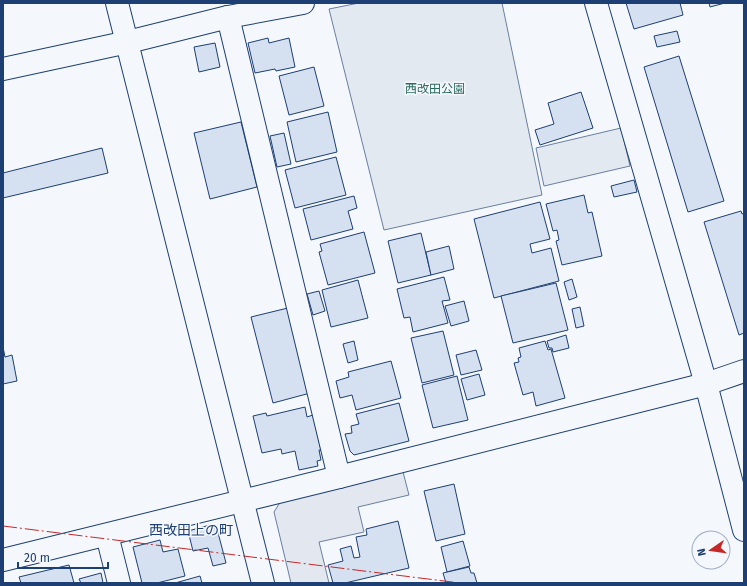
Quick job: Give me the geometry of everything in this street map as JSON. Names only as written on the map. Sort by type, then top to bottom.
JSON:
[{"type":"street","points":[[117,3],[263,583]]},
{"type":"street","points":[[3,69],[128,42],[228,17],[303,3]]},
{"type":"street","points":[[596,3],[706,384],[744,530]]},
{"type":"street","points":[[228,17],[339,477]]},
{"type":"street","points":[[3,560],[706,384],[744,371]]},
{"type":"street","points":[[107,535],[119,583]]},
{"type":"green space","name":"西改田公園","points":[[359,3],[502,3],[542,195],[384,230],[329,9]]},
{"type":"green space","points":[[621,128],[630,166],[544,186],[536,148]]},
{"type":"shaded area","points":[[403,472],[409,495],[358,507],[364,532],[319,542],[329,583],[291,583],[274,512],[281,501]]},
{"type":"building","points":[[626,3],[680,3],[683,15],[634,29]]},
{"type":"building","points":[[709,3],[725,3],[710,7]]},
{"type":"building","points":[[677,31],[680,42],[657,47],[654,36]]},
{"type":"building","points":[[268,38],[269,43],[289,38],[295,67],[255,73],[248,43]]},
{"type":"building","points":[[215,43],[220,67],[199,72],[194,47]]},
{"type":"building","points":[[679,56],[724,201],[688,212],[644,67]]},
{"type":"building","points":[[314,67],[324,106],[289,115],[279,76]]},
{"type":"building","points":[[581,92],[593,128],[540,145],[535,130],[554,124],[548,103]]},
{"type":"building","points":[[328,112],[337,152],[296,162],[287,122]]},
{"type":"building","points":[[241,122],[257,187],[210,199],[194,133]]},
{"type":"building","points":[[284,133],[291,164],[277,167],[270,136]]},
{"type":"building","points":[[102,148],[108,173],[3,198],[3,173]]},
{"type":"building","points":[[336,157],[346,195],[295,208],[285,170]]},
{"type":"building","points":[[634,180],[637,192],[614,197],[611,186]]},
{"type":"building","points":[[584,195],[588,213],[592,212],[602,256],[562,265],[556,241],[559,240],[557,230],[553,231],[546,204]]},
{"type":"building","points":[[354,196],[357,208],[348,211],[353,229],[311,240],[303,209]]},
{"type":"building","points":[[540,202],[550,239],[530,244],[532,253],[551,248],[559,281],[494,298],[474,219]]},
{"type":"building","points":[[741,211],[742,214],[744,213],[744,333],[739,335],[704,222]]},
{"type":"building","points":[[364,232],[375,273],[328,285],[319,252],[322,251],[320,244]]},
{"type":"building","points":[[421,233],[431,275],[398,283],[388,241]]},
{"type":"building","points":[[449,246],[454,269],[431,275],[426,252]]},
{"type":"building","points":[[444,277],[450,300],[442,301],[448,323],[413,332],[410,317],[404,318],[397,289]]},
{"type":"building","points":[[572,279],[577,297],[569,300],[564,282]]},
{"type":"building","points":[[358,280],[368,318],[331,327],[322,290]]},
{"type":"building","points":[[556,283],[568,330],[513,343],[501,296]]},
{"type":"building","points":[[319,291],[325,311],[313,315],[307,294]]},
{"type":"building","points":[[464,301],[469,321],[451,326],[445,306]]},
{"type":"building","points":[[292,307],[314,392],[273,403],[251,317]]},
{"type":"building","points":[[580,307],[584,326],[576,328],[572,309]]},
{"type":"building","points":[[443,331],[454,375],[422,383],[411,338]]},
{"type":"building","points":[[566,335],[569,348],[553,352],[552,348],[549,348],[547,341]]},
{"type":"building","points":[[354,341],[358,360],[348,363],[343,344]]},
{"type":"building","points":[[545,341],[548,350],[551,349],[565,398],[536,406],[533,392],[523,395],[514,363],[519,362],[518,358],[521,357],[519,348]]},
{"type":"building","points":[[3,347],[5,357],[12,355],[17,381],[3,384]]},
{"type":"building","points":[[476,350],[482,370],[461,375],[456,355]]},
{"type":"building","points":[[391,361],[401,398],[356,410],[352,395],[340,398],[336,381],[349,377],[348,372]]},
{"type":"building","points":[[479,374],[485,395],[467,400],[461,379]]},
{"type":"building","points":[[457,376],[468,420],[433,428],[422,385]]},
{"type":"building","points":[[399,403],[409,441],[354,455],[350,451],[345,434],[352,433],[351,426],[359,424],[356,414]]},
{"type":"building","points":[[305,407],[307,417],[313,415],[321,450],[319,450],[321,460],[317,461],[318,466],[299,470],[295,451],[282,454],[281,449],[262,453],[253,416],[266,413],[267,416]]},
{"type":"building","points":[[454,484],[465,534],[436,541],[424,491]]},
{"type":"building","points":[[398,521],[409,568],[345,583],[333,583],[328,565],[343,561],[340,549],[351,546],[354,558],[360,557],[356,537],[367,535],[366,529]]},
{"type":"building","points":[[210,525],[217,529],[226,563],[213,566],[208,548],[193,551],[188,531]]},
{"type":"building","points":[[160,540],[163,552],[178,549],[185,576],[157,583],[142,583],[133,547]]},
{"type":"building","points":[[463,541],[470,566],[447,572],[441,547]]},
{"type":"building","points":[[69,565],[74,583],[21,583],[19,577]]},
{"type":"building","points":[[469,567],[471,573],[474,573],[477,583],[446,583],[443,573]]},
{"type":"building","points":[[101,573],[103,583],[81,583],[79,579]]},
{"type":"building","points":[[200,576],[202,583],[175,583]]},
{"type":"power","points":[[3,526],[460,583]]},
{"type":"district","name":"西改田上の町","points":[[191,530]]}]
